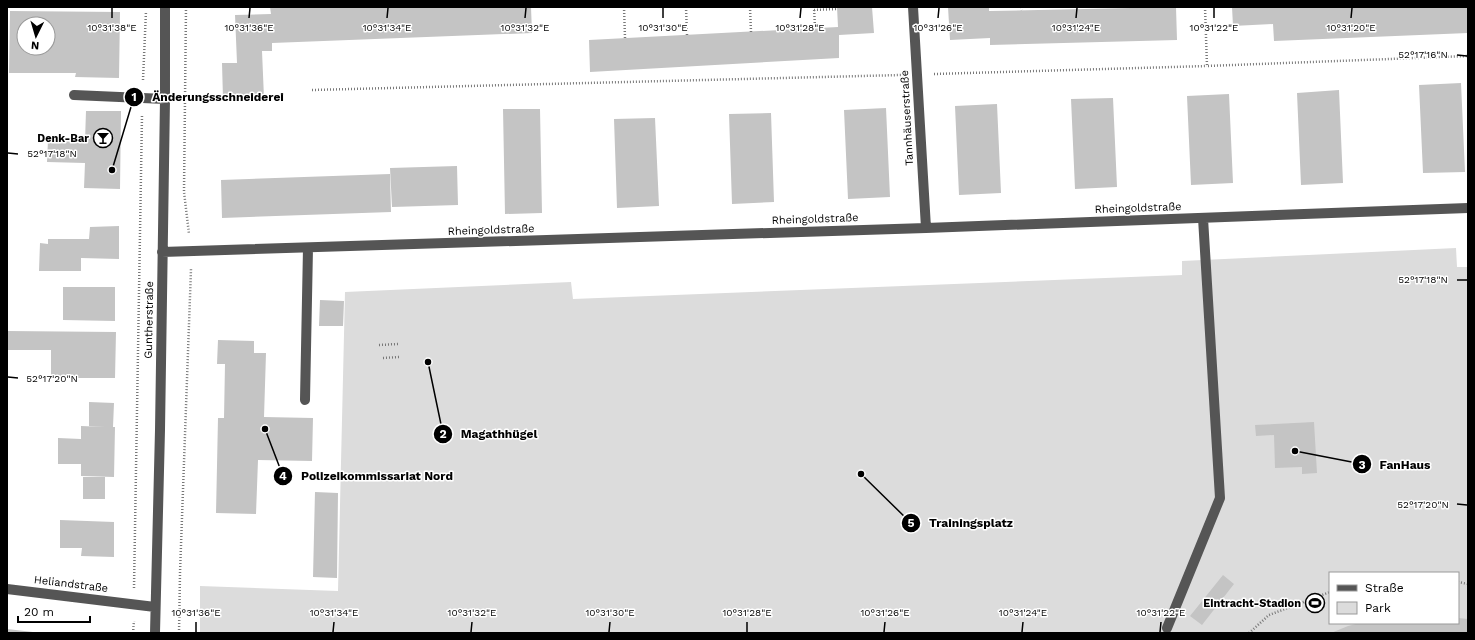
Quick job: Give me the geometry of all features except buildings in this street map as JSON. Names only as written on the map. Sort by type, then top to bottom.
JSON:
[{"type":"street","name":"Guntherstraße","points":[[155,633],[160,430],[165,98],[164,7]]},
{"type":"street","name":"Tannhäuserstraße","points":[[912,7],[926,228]]},
{"type":"street","points":[[74,95],[165,98]]},
{"type":"street","name":"Rheingoldstraße","points":[[162,252],[926,228],[1468,208]]},
{"type":"street","points":[[1167,628],[1220,498],[1203,218]]},
{"type":"street","points":[[304,400],[308,248]]},
{"type":"street","name":"Heliandstraße","points":[[7,589],[155,607]]},
{"type":"path","points":[[133,633],[142,98],[146,7]]},
{"type":"path","points":[[179,633],[180,565],[192,252],[184,192],[186,7]]},
{"type":"path","points":[[624,7],[624,38]]},
{"type":"path","points":[[686,7],[687,35]]},
{"type":"path","points":[[750,7],[751,32]]},
{"type":"path","points":[[1205,7],[1207,66]]},
{"type":"path","points":[[815,28],[814,9],[837,8]]},
{"type":"path","points":[[312,90],[917,75],[1468,56]]},
{"type":"path","points":[[379,345],[398,344]]},
{"type":"path","points":[[383,358],[399,357]]},
{"type":"path","points":[[1249,633],[1269,615],[1329,592]]},
{"type":"green space","points":[[1456,248],[1457,267],[1468,267],[1468,633],[200,633],[200,586],[338,591],[345,292],[571,282],[573,299],[1182,275],[1182,261]]},
{"type":"place","name":"Denk-Bar","points":[[103,138]]},
{"type":"place","name":"Änderungsschneiderei","points":[[112,170]]},
{"type":"place","name":"Magathhügel","points":[[428,362]]},
{"type":"place","name":"Polizeikommissariat Nord","points":[[265,429]]},
{"type":"place","name":"FanHaus","points":[[1295,451]]},
{"type":"place","name":"Trainingsplatz","points":[[861,474]]},
{"type":"place","name":"Eintracht-Stadion","points":[[1315,603]]}]
